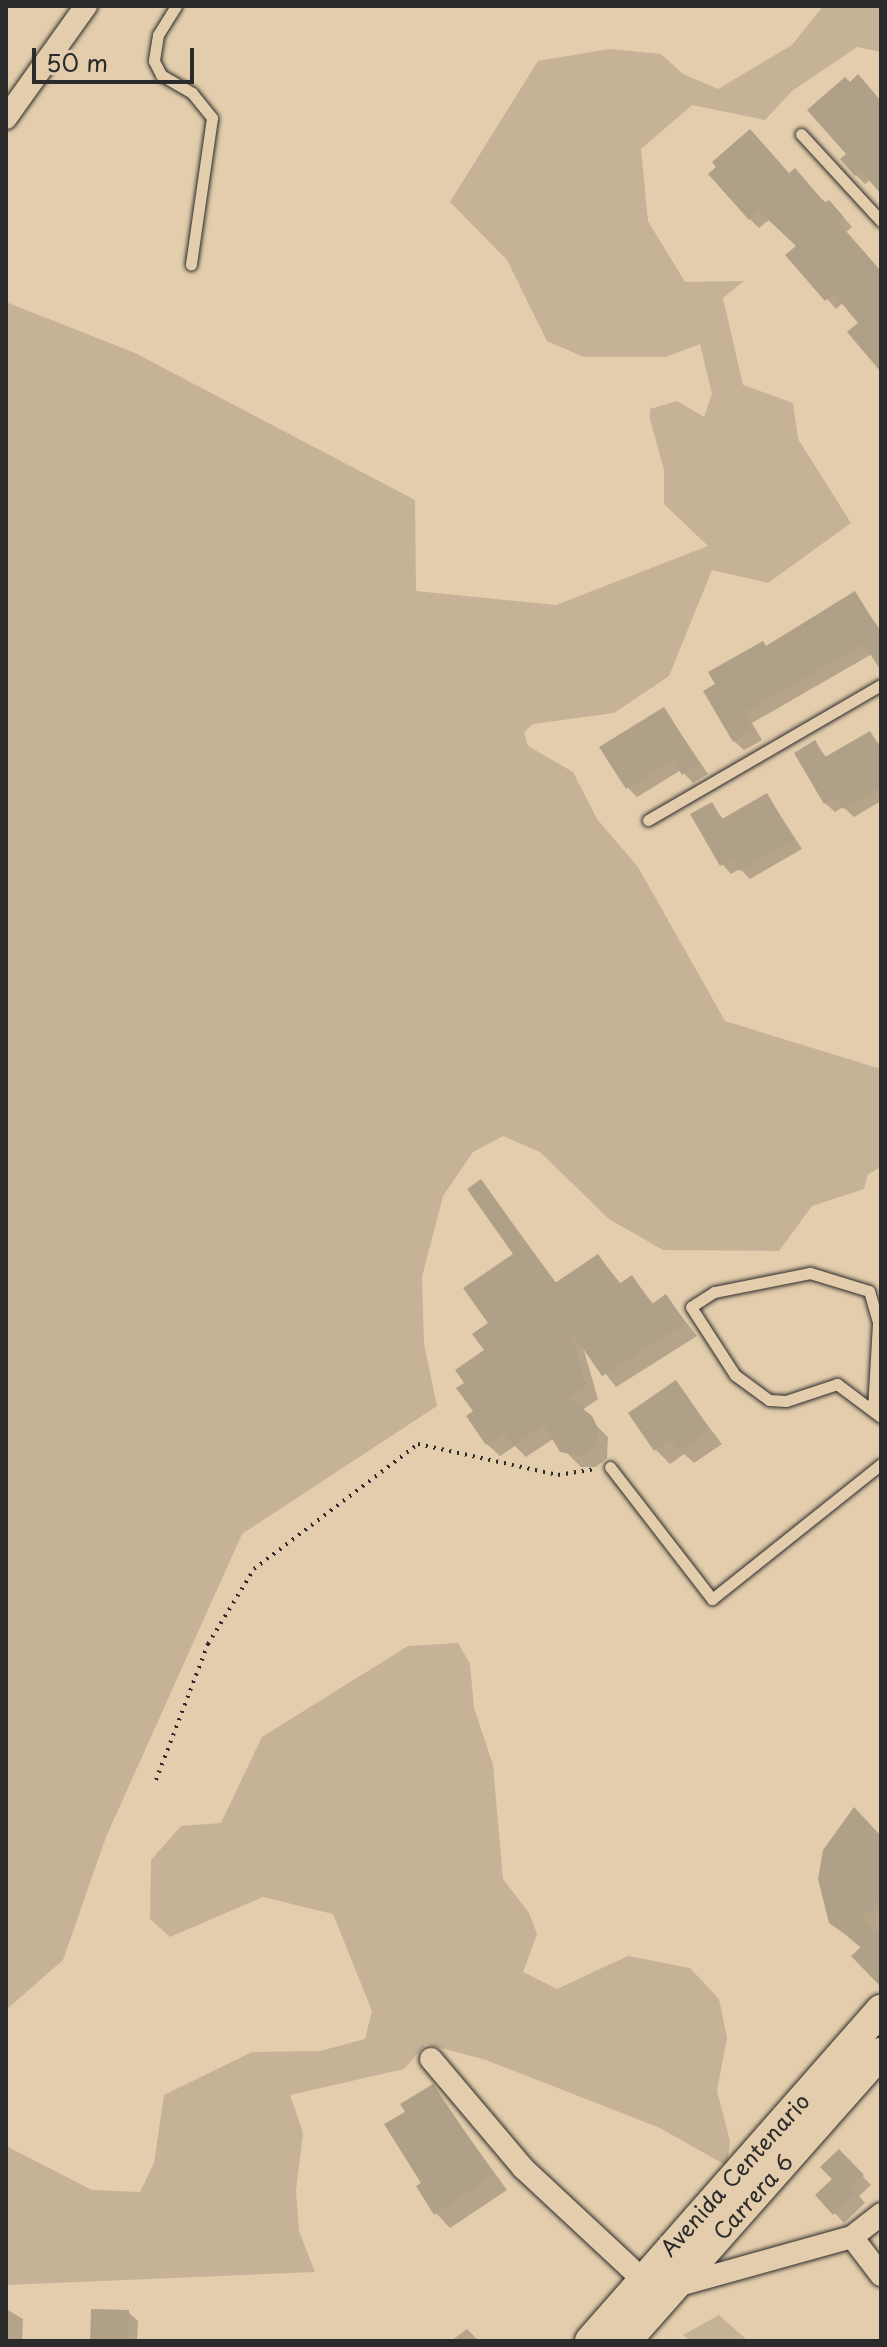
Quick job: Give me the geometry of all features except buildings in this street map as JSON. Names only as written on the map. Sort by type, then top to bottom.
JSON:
[{"type":"main road","name":"Avenida Centenario","points":[[590,2341],[641,2278],[881,2010]]},
{"type":"main road","name":"Carrera 6","points":[[626,2341],[881,2053]]},
{"type":"street","points":[[6,118],[86,6]]},
{"type":"street","points":[[431,2059],[523,2168],[641,2278]]},
{"type":"street","points":[[671,2287],[852,2237],[881,2214]]},
{"type":"street","points":[[852,2237],[881,2275]]},
{"type":"lane","points":[[176,6],[158,35],[154,61],[161,75],[192,93],[212,118],[191,264]]},
{"type":"lane","points":[[801,134],[881,221]]},
{"type":"lane","points":[[648,820],[881,685]]},
{"type":"lane","points":[[810,1273],[869,1291],[878,1322],[877,1413],[837,1384],[786,1401],[769,1400],[735,1375],[691,1307],[714,1292],[810,1273]]},
{"type":"lane","points":[[610,1467],[712,1599],[881,1464]]},
{"type":"path","points":[[156,1780],[208,1644],[254,1569],[418,1444],[558,1475],[610,1467]]},
{"type":"shaded area","points":[[823,6],[881,6],[881,52],[857,47],[792,91],[765,120],[692,105],[641,149],[648,221],[685,282],[744,281],[723,298],[743,385],[793,403],[798,439],[851,523],[768,583],[712,570],[669,676],[614,713],[533,724],[524,732],[528,746],[573,772],[597,819],[638,867],[725,1021],[881,1069],[881,1167],[868,1174],[864,1189],[812,1206],[779,1251],[663,1250],[609,1219],[540,1152],[503,1136],[473,1152],[443,1196],[422,1277],[424,1344],[437,1406],[242,1534],[106,1837],[63,1960],[6,2010],[6,302],[135,353],[415,500],[416,591],[556,605],[708,546],[664,504],[664,470],[650,419],[650,409],[677,401],[704,417],[712,394],[700,344],[666,357],[584,357],[547,341],[507,260],[450,202],[538,61],[610,49],[661,54],[683,74],[718,89],[792,45]]},
{"type":"shaded area","points":[[458,1643],[470,1664],[474,1708],[493,1765],[503,1879],[529,1913],[537,1934],[523,1972],[557,1989],[628,1956],[690,1968],[719,1999],[727,2038],[717,2091],[730,2141],[727,2166],[660,2128],[486,2060],[426,2044],[404,2069],[290,2095],[303,2133],[296,2190],[299,2231],[315,2272],[6,2285],[6,2146],[92,2190],[140,2192],[154,2163],[164,2095],[252,2052],[320,2051],[365,2039],[372,2011],[333,1914],[263,1897],[170,1937],[150,1919],[151,1860],[181,1826],[221,1823],[262,1737],[408,1646]]},
{"type":"shaded area","points":[[719,2315],[748,2341],[690,2341],[683,2335]]}]
